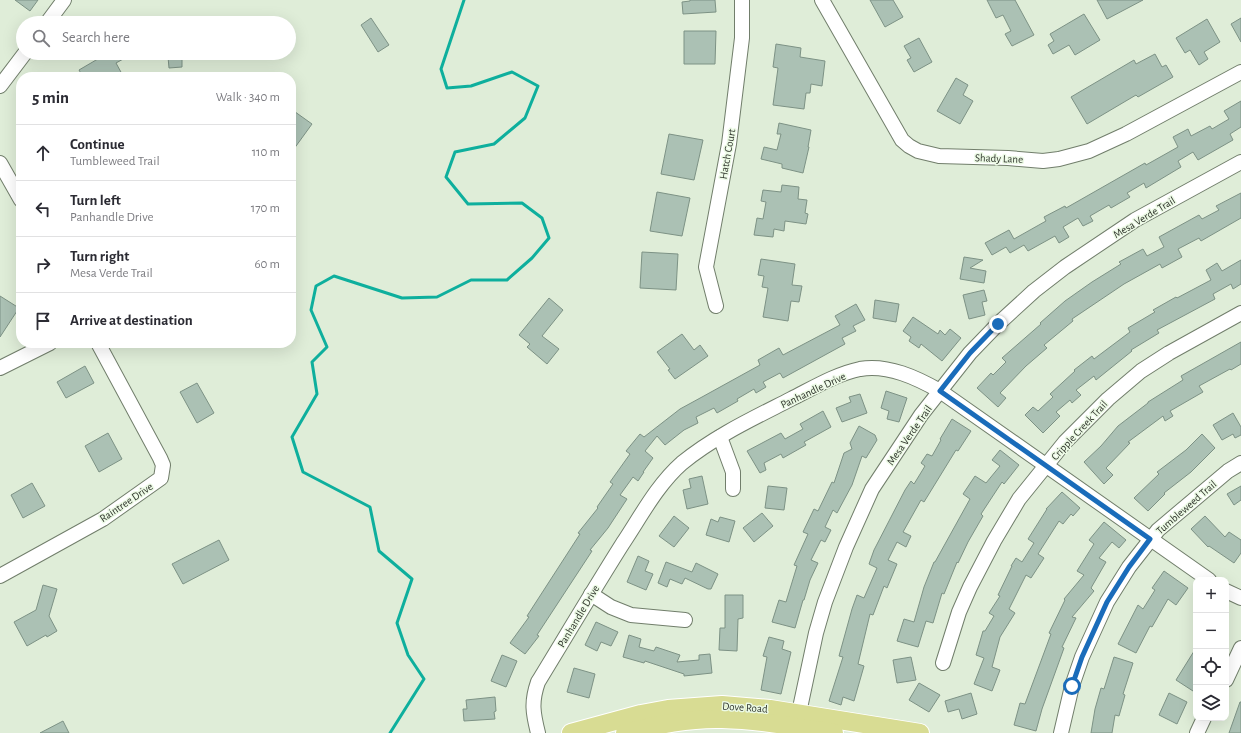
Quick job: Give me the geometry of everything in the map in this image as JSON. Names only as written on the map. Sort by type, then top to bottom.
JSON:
[{"type":"main road","name":"Dove Road","points":[[571,733],[641,714],[668,709],[722,705],[770,709],[834,733]]},
{"type":"main road","name":"Dove Road","points":[[625,733],[670,723],[709,719],[768,722],[798,720],[920,733]]},
{"type":"street","points":[[52,16],[64,0]]},
{"type":"street","name":"Hatch Court","points":[[716,306],[706,267],[729,144],[742,38],[742,0]]},
{"type":"street","name":"Shady Lane","points":[[822,0],[902,140],[918,151],[939,156],[1008,158],[1043,161],[1059,159],[1089,151],[1126,134],[1241,72]]},
{"type":"street","points":[[0,86],[20,60]]},
{"type":"street","name":"Mesa Verde Trail","points":[[798,720],[816,632],[825,602],[846,547],[872,489],[921,415],[970,353],[998,324],[1034,291],[1065,267],[1136,220],[1241,162]]},
{"type":"street","points":[[0,164],[16,191]]},
{"type":"street","name":"Cripple Creek Trail","points":[[943,663],[959,612],[994,540],[1019,499],[1065,442],[1108,399],[1141,371],[1169,353],[1241,313]]},
{"type":"street","points":[[0,368],[40,348]]},
{"type":"street","name":"Raintree Drive","points":[[0,576],[103,519],[161,478],[163,465],[160,458],[101,348]]},
{"type":"street","name":"Panhandle Drive","points":[[538,733],[534,716],[533,702],[534,693],[538,682],[647,505],[667,478],[681,464],[698,451],[735,428],[824,383],[861,369],[875,368],[897,372],[926,383],[940,391],[1205,577]]},
{"type":"street","points":[[720,437],[733,472],[733,489]]},
{"type":"street","name":"Tumbleweed Trail","points":[[1061,733],[1072,686],[1082,657],[1107,602],[1129,567],[1158,530],[1228,471],[1241,463]]},
{"type":"street","points":[[1229,592],[1241,598]]},
{"type":"street","points":[[591,594],[610,607],[631,615],[685,620]]},
{"type":"street","points":[[1229,674],[1241,648]]},
{"type":"street","points":[[1197,733],[1203,721]]},
{"type":"building","points":[[15,0],[38,0],[30,11]]},
{"type":"building","points":[[690,0],[715,0],[716,12],[683,14],[682,2]]},
{"type":"building","points":[[870,0],[893,0],[903,17],[885,27]]},
{"type":"building","points":[[987,0],[1015,0],[1034,35],[1012,46],[1005,34],[1011,31],[1003,15],[996,18]]},
{"type":"building","points":[[1097,0],[1143,0],[1107,19]]},
{"type":"building","points":[[1084,14],[1100,40],[1075,55],[1069,45],[1053,54],[1048,45],[1054,41],[1050,34]]},
{"type":"building","points":[[371,18],[389,45],[378,52],[361,25]]},
{"type":"building","points":[[1241,18],[1241,42],[1231,24]]},
{"type":"building","points":[[1207,19],[1220,42],[1204,52],[1208,59],[1199,65],[1190,50],[1185,53],[1176,38]]},
{"type":"building","points":[[684,31],[716,31],[715,64],[684,64]]},
{"type":"building","points":[[919,38],[932,62],[914,72],[907,60],[911,58],[904,46]]},
{"type":"building","points":[[776,44],[801,48],[800,57],[825,61],[822,86],[811,84],[810,93],[806,93],[804,109],[773,105],[778,68],[773,67]]},
{"type":"building","points":[[1155,54],[1162,67],[1166,65],[1173,77],[1138,97],[1136,95],[1087,124],[1071,97],[1134,60],[1136,64]]},
{"type":"building","points":[[96,60],[121,60],[116,63],[121,72],[80,72],[79,70]]},
{"type":"building","points":[[168,60],[182,60],[182,67],[169,68]]},
{"type":"building","points":[[956,78],[968,85],[963,95],[973,101],[960,124],[937,111]]},
{"type":"building","points":[[1241,101],[1241,127],[1230,134],[1233,140],[1198,160],[1193,152],[1178,161],[1181,167],[1146,188],[1144,183],[1127,193],[1130,197],[1111,208],[1109,205],[1090,216],[1093,221],[1083,226],[1078,218],[1063,227],[1069,237],[1059,243],[1055,236],[1028,251],[1024,245],[1010,253],[1006,247],[992,255],[985,243],[1009,230],[1014,239],[1046,221],[1044,217],[1065,206],[1066,208],[1145,163],[1146,165],[1178,147],[1173,137],[1188,129],[1191,136],[1210,126],[1212,129],[1229,119],[1224,111]]},
{"type":"building","points":[[296,113],[312,124],[296,146]]},
{"type":"building","points":[[779,123],[811,130],[803,173],[782,168],[782,164],[761,159],[764,147],[777,150],[781,134],[777,134]]},
{"type":"building","points":[[669,134],[703,140],[694,180],[661,174]]},
{"type":"building","points":[[782,185],[799,187],[798,199],[807,200],[805,213],[808,214],[806,224],[785,221],[784,231],[774,229],[773,237],[754,235],[757,218],[763,219],[766,202],[761,201],[763,190],[781,192]]},
{"type":"building","points":[[657,192],[690,198],[682,236],[650,231]]},
{"type":"building","points":[[1241,193],[1241,218],[1201,241],[1199,238],[1178,249],[1182,257],[1162,268],[1160,264],[1124,284],[1072,319],[1073,321],[1044,345],[1047,348],[1026,366],[1000,393],[1006,398],[998,407],[977,388],[991,373],[993,375],[1006,362],[1002,358],[1065,301],[1121,264],[1119,262],[1143,249],[1147,256],[1164,247],[1159,237],[1199,215],[1202,219],[1219,210],[1216,206]]},
{"type":"building","points":[[642,252],[678,254],[676,290],[640,288]]},
{"type":"building","points":[[964,257],[983,260],[970,268],[986,271],[984,283],[960,279]]},
{"type":"building","points":[[761,259],[795,264],[792,285],[802,286],[799,302],[791,301],[788,321],[763,317],[768,288],[762,287],[764,276],[758,275]]},
{"type":"building","points":[[1241,260],[1241,284],[1233,289],[1231,284],[1213,294],[1215,299],[1157,330],[1159,333],[1131,350],[1132,351],[1096,380],[1094,376],[1076,390],[1081,395],[1072,403],[1070,400],[1056,412],[1060,416],[1043,433],[1025,415],[1033,407],[1038,411],[1053,397],[1050,394],[1075,371],[1074,370],[1092,356],[1094,359],[1130,332],[1128,328],[1155,312],[1153,310],[1211,280],[1206,270],[1217,263],[1222,271]]},
{"type":"building","points":[[984,290],[987,301],[982,302],[985,315],[969,319],[963,295]]},
{"type":"building","points":[[0,296],[16,306],[16,313],[0,337]]},
{"type":"building","points":[[549,298],[563,310],[542,336],[559,349],[547,364],[527,347],[530,344],[519,335]]},
{"type":"building","points":[[875,300],[899,304],[896,322],[873,318]]},
{"type":"building","points":[[856,304],[865,320],[853,326],[856,331],[842,338],[845,344],[783,378],[780,373],[763,382],[766,387],[756,393],[754,389],[737,399],[738,401],[717,413],[714,408],[696,417],[698,423],[684,430],[665,445],[657,436],[645,451],[653,458],[638,481],[633,477],[620,495],[627,499],[608,528],[590,550],[592,551],[537,635],[539,636],[525,654],[510,643],[529,617],[527,616],[580,534],[578,533],[598,508],[597,507],[613,484],[610,482],[630,454],[626,451],[640,434],[644,437],[680,409],[760,365],[758,360],[779,348],[783,355],[840,325],[835,316]]},
{"type":"building","points":[[913,317],[938,334],[940,330],[945,335],[950,329],[961,338],[942,361],[921,344],[919,348],[909,341],[911,337],[903,331]]},
{"type":"building","points":[[682,334],[694,350],[700,345],[708,356],[675,379],[668,370],[670,369],[657,352]]},
{"type":"building","points":[[1241,342],[1241,364],[1199,386],[1203,392],[1170,411],[1173,416],[1165,421],[1163,416],[1128,442],[1130,443],[1106,468],[1113,475],[1104,484],[1084,462],[1101,446],[1118,426],[1148,402],[1183,380],[1181,376]]},
{"type":"building","points":[[85,366],[94,383],[66,398],[57,382]]},
{"type":"building","points":[[197,383],[214,413],[197,423],[180,392]]},
{"type":"building","points":[[886,391],[907,398],[899,422],[887,419],[889,411],[881,408]]},
{"type":"building","points":[[860,394],[867,413],[842,422],[836,408],[851,402],[849,397]]},
{"type":"building","points":[[823,411],[831,427],[804,442],[806,445],[783,458],[781,454],[764,463],[766,470],[760,473],[747,451],[781,433],[785,439],[803,429],[800,424]]},
{"type":"building","points":[[1233,413],[1241,427],[1241,435],[1235,438],[1233,434],[1222,440],[1213,425]]},
{"type":"building","points":[[952,419],[971,431],[958,451],[956,450],[924,502],[921,500],[903,532],[911,536],[906,547],[897,542],[888,560],[897,564],[887,588],[884,586],[873,615],[870,614],[858,664],[864,666],[854,701],[843,697],[841,705],[829,701],[843,657],[839,656],[857,595],[864,598],[877,568],[869,564],[874,550],[905,490],[911,481],[914,484],[925,466],[921,463],[927,454],[932,456]]},
{"type":"building","points":[[859,426],[875,435],[877,440],[866,458],[862,456],[852,485],[837,513],[833,510],[825,527],[831,530],[825,542],[821,540],[811,560],[818,563],[810,580],[795,628],[772,622],[779,600],[786,602],[797,566],[794,565],[808,534],[803,532],[814,509],[818,511],[832,482],[834,483],[844,453],[852,449],[850,443]]},
{"type":"building","points":[[108,433],[122,459],[99,472],[85,446]]},
{"type":"building","points":[[1202,434],[1215,448],[1191,472],[1164,493],[1165,494],[1148,511],[1134,498],[1159,474],[1157,472],[1186,450]]},
{"type":"building","points":[[1000,450],[1019,465],[1004,484],[1002,482],[981,514],[983,516],[958,563],[957,562],[944,594],[942,593],[933,623],[926,621],[918,647],[897,641],[904,619],[914,622],[924,587],[934,562],[970,499],[963,494],[975,476],[986,483],[1000,466],[992,460]]},
{"type":"building","points":[[702,476],[708,504],[687,509],[683,490],[691,488],[689,479]]},
{"type":"building","points":[[32,483],[45,506],[23,518],[11,495]]},
{"type":"building","points":[[768,486],[787,488],[784,510],[765,508]]},
{"type":"building","points":[[1241,486],[1241,500],[1234,505],[1227,494]]},
{"type":"building","points":[[1062,492],[1080,508],[1073,516],[1071,514],[1063,524],[1059,521],[1038,554],[1044,558],[1031,578],[1026,575],[1009,609],[1015,613],[1000,637],[992,667],[1000,670],[992,691],[974,684],[984,658],[976,655],[983,631],[985,631],[994,616],[989,613],[1000,596],[998,595],[1011,566],[1016,558],[1022,562],[1034,543],[1028,539],[1046,509]]},
{"type":"building","points":[[762,513],[773,526],[754,542],[743,528]]},
{"type":"building","points":[[674,516],[689,528],[674,547],[659,536]]},
{"type":"building","points":[[1205,516],[1225,537],[1229,532],[1241,540],[1241,553],[1234,563],[1209,546],[1208,547],[1191,529]]},
{"type":"building","points":[[720,517],[735,521],[729,542],[706,535],[711,519],[718,522]]},
{"type":"building","points":[[1104,522],[1126,540],[1119,548],[1112,542],[1099,558],[1106,562],[1091,588],[1094,591],[1072,617],[1076,618],[1062,647],[1064,648],[1042,709],[1036,731],[1014,725],[1020,703],[1025,704],[1051,634],[1049,633],[1065,600],[1064,599],[1084,575],[1077,571],[1094,544],[1089,540]]},
{"type":"building","points":[[219,540],[229,560],[183,584],[172,564]]},
{"type":"building","points":[[638,556],[649,561],[645,571],[653,574],[646,590],[627,582]]},
{"type":"building","points":[[666,562],[692,572],[696,563],[718,574],[711,589],[685,578],[682,584],[670,579],[667,587],[658,583]]},
{"type":"building","points":[[1164,571],[1188,588],[1176,605],[1168,599],[1152,627],[1150,626],[1136,653],[1118,644],[1138,605],[1143,609],[1155,590],[1152,588]]},
{"type":"building","points":[[43,585],[57,589],[49,616],[57,631],[47,637],[46,635],[27,646],[14,622],[36,610]]},
{"type":"building","points":[[725,595],[743,595],[743,618],[738,619],[737,651],[719,650],[720,628],[725,628]]},
{"type":"building","points":[[596,622],[618,632],[611,646],[601,642],[597,651],[585,645]]},
{"type":"building","points":[[629,635],[641,639],[639,647],[654,651],[656,647],[680,655],[677,662],[699,660],[699,655],[710,654],[712,673],[684,676],[684,674],[645,661],[644,663],[623,657]]},
{"type":"building","points":[[769,637],[784,641],[782,649],[791,652],[781,694],[761,690],[767,657],[763,656]]},
{"type":"building","points":[[1193,653],[1193,691],[1176,680]]},
{"type":"building","points":[[502,655],[517,661],[506,687],[491,681]]},
{"type":"building","points":[[911,657],[916,680],[897,683],[893,660]]},
{"type":"building","points":[[1114,657],[1133,663],[1123,694],[1125,695],[1119,716],[1115,715],[1112,733],[1091,733],[1095,709],[1101,688],[1104,689]]},
{"type":"building","points":[[574,668],[595,674],[589,698],[567,692]]},
{"type":"building","points":[[919,683],[940,695],[929,712],[909,700]]},
{"type":"building","points":[[971,693],[977,714],[962,719],[959,709],[948,712],[945,701]]},
{"type":"building","points":[[1169,693],[1187,702],[1177,724],[1159,715]]},
{"type":"building","points":[[495,697],[495,719],[464,721],[463,709],[467,709],[466,700]]},
{"type":"building","points":[[1240,702],[1241,733],[1229,733]]},
{"type":"building","points":[[63,721],[69,733],[40,733]]},
{"type":"waterway","points":[[390,733],[424,679],[408,655],[397,623],[412,579],[379,551],[370,507],[303,472],[292,437],[317,394],[312,362],[327,347],[311,310],[316,286],[334,276],[402,298],[437,297],[471,280],[507,280],[532,258],[549,238],[542,218],[522,203],[468,204],[446,177],[455,152],[494,144],[525,118],[538,86],[512,72],[471,86],[447,88],[441,69],[464,0]]},
{"type":"route","points":[[998,324],[970,353],[940,391],[1150,539],[1129,567],[1107,602],[1082,657],[1072,686]]}]
